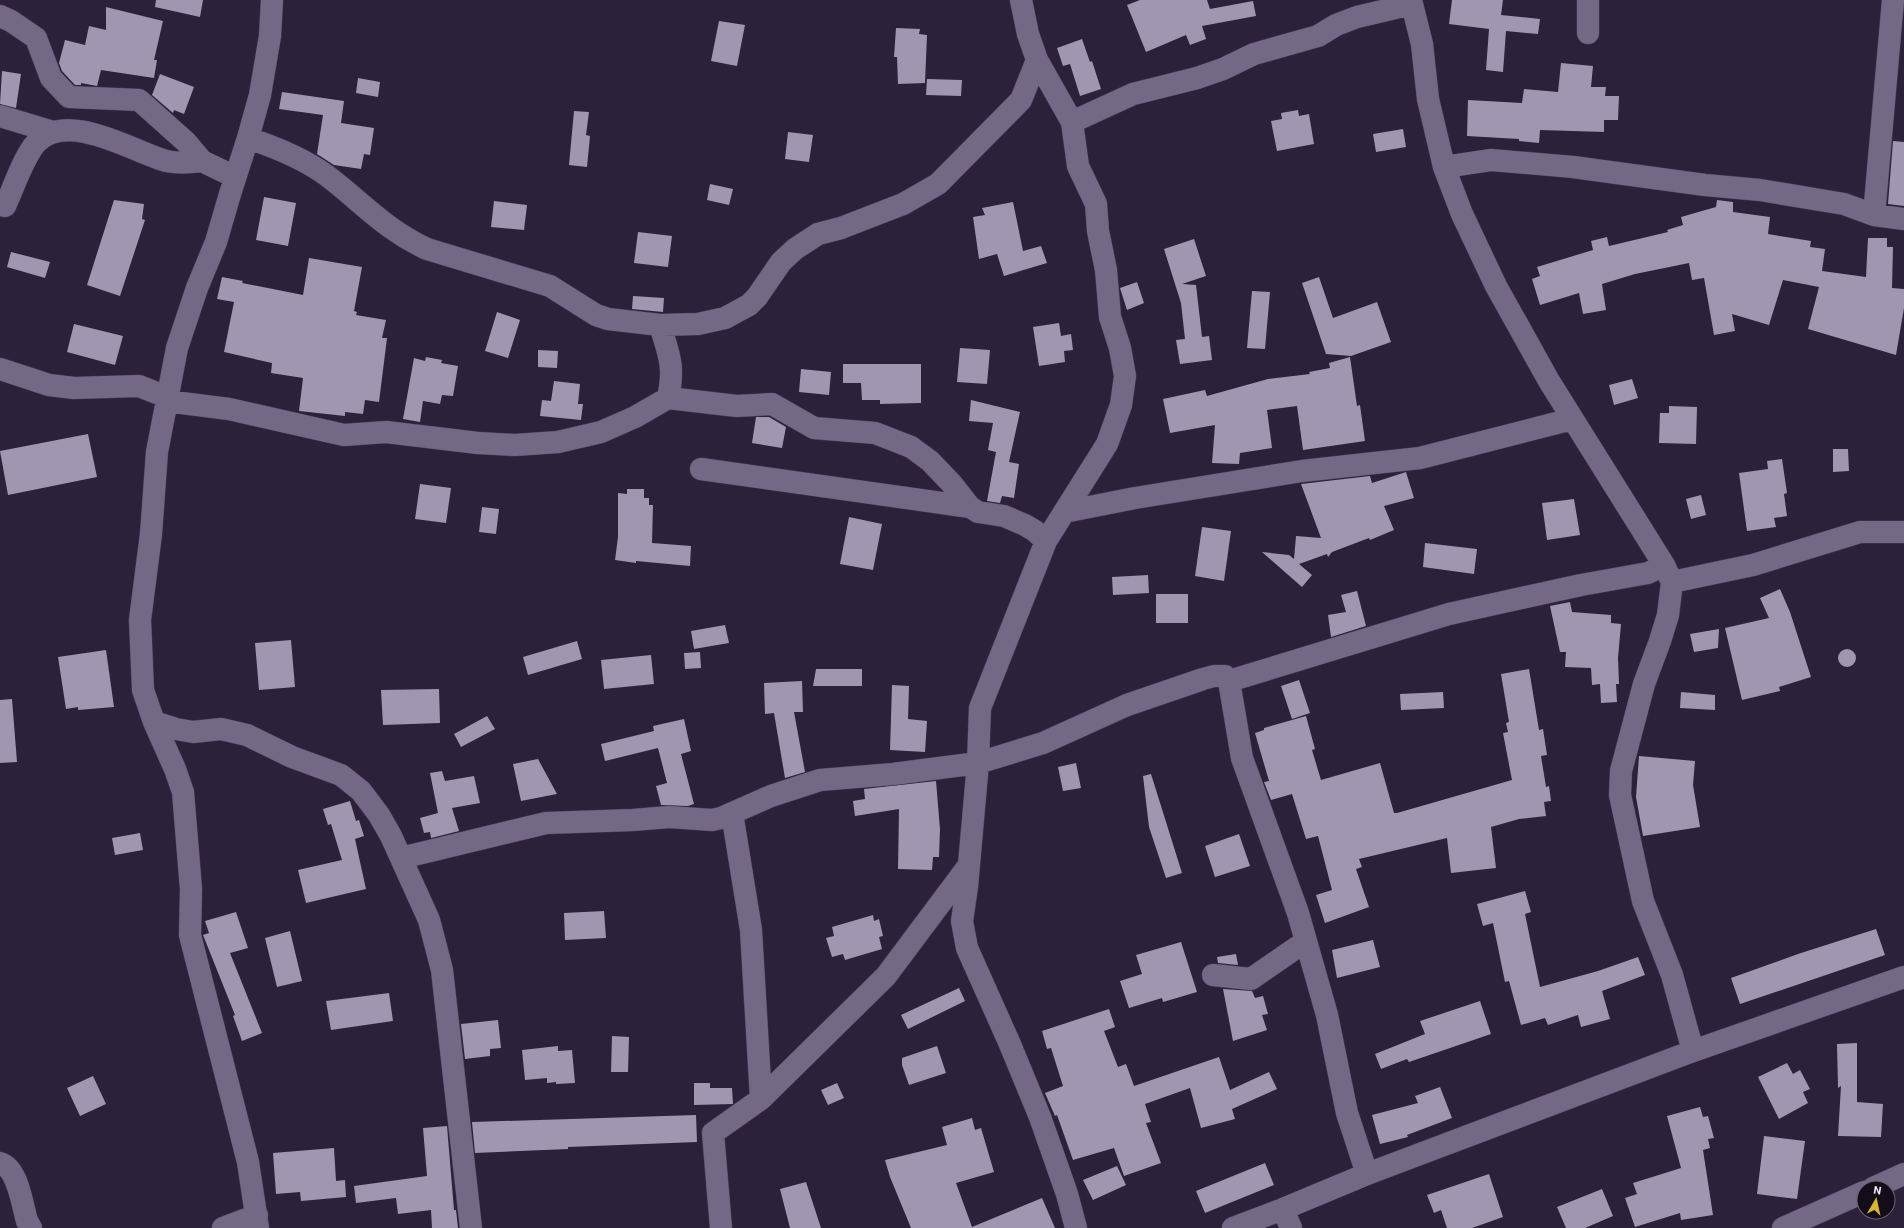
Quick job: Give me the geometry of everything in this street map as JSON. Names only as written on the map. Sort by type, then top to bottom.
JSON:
[{"type":"street","points":[[223,1228],[258,1222],[239,1126],[190,935],[191,889],[183,792],[176,769],[154,722],[143,690],[140,620],[151,534],[157,452],[177,348],[197,288],[216,242],[260,95],[267,51],[272,0]]},
{"type":"street","points":[[1021,0],[1028,34],[1037,60],[1072,122],[1078,166],[1096,204],[1098,231],[1106,270],[1110,317],[1120,348],[1125,376],[1120,404],[1107,444],[1046,541],[980,708],[978,763],[969,864],[962,921],[967,948],[1009,1042],[1040,1118],[1067,1194],[1076,1228]]},
{"type":"street","points":[[1588,0],[1588,33]]},
{"type":"street","points":[[1874,215],[1898,22],[1893,0]]},
{"type":"street","points":[[1072,122],[1133,94],[1197,78],[1223,69],[1254,54],[1318,36],[1357,17],[1412,2],[1422,44],[1428,99],[1444,167],[1462,214],[1496,286],[1572,419],[1668,574],[1668,615],[1644,684],[1621,771],[1620,795],[1643,901],[1672,975],[1693,1051]]},
{"type":"street","points":[[0,16],[11,21],[36,38],[51,78],[69,97],[139,100],[186,142],[202,161],[235,177]]},
{"type":"street","points":[[248,138],[273,146],[325,175],[378,219],[408,240],[427,248],[550,286],[596,315],[602,317],[660,325],[698,324],[726,318],[749,305],[757,297],[781,262],[795,249],[818,234],[841,228],[903,204],[938,184],[1021,100],[1037,60]]},
{"type":"street","points":[[1021,100],[1060,103]]},
{"type":"street","points":[[0,116],[53,132]]},
{"type":"street","points":[[5,206],[26,160],[36,144],[43,137],[53,132],[67,130],[83,131],[134,148],[161,160],[191,163],[202,161]]},
{"type":"street","points":[[1444,167],[1491,160],[1573,167],[1760,190],[1844,204],[1874,215],[1904,219]]},
{"type":"street","points":[[660,325],[672,365],[672,380],[668,398]]},
{"type":"street","points":[[139,386],[174,366]]},
{"type":"street","points":[[0,369],[58,386],[74,388],[139,386],[167,399],[229,409],[344,435],[386,432],[478,444],[515,445],[558,442],[601,432],[635,417],[668,398],[736,406],[772,404],[814,428],[875,432],[911,447],[930,461],[952,484],[970,507],[978,512],[1004,516],[1025,525],[1035,531],[1046,541]]},
{"type":"street","points":[[1064,512],[1135,498],[1302,471],[1420,458],[1572,419]]},
{"type":"street","points":[[701,469],[970,507]]},
{"type":"street","points":[[1228,681],[1449,614],[1581,585],[1648,573],[1668,574],[1753,565],[1860,532],[1904,532]]},
{"type":"street","points":[[401,858],[546,822],[633,820],[669,817],[712,820],[771,796],[820,780],[893,774],[978,763],[1043,743],[1127,705],[1196,681],[1214,676],[1225,676],[1228,681],[1242,758],[1298,913],[1327,1015],[1347,1113],[1367,1174]]},
{"type":"street","points":[[154,722],[176,729],[193,732],[221,729],[247,734],[292,757],[341,775],[361,791],[379,815],[401,858],[429,920],[442,970],[471,1228]]},
{"type":"street","points":[[732,813],[751,930],[761,1099]]},
{"type":"street","points":[[721,1228],[713,1133],[761,1099],[886,976],[969,864]]},
{"type":"street","points":[[1213,975],[1251,979],[1306,941]]},
{"type":"street","points":[[1234,1228],[1287,1219],[1367,1174],[1693,1051],[1904,981]]},
{"type":"street","points":[[0,1163],[8,1167],[14,1174],[27,1221],[31,1228]]},
{"type":"street","points":[[1891,1180],[1904,1174]]},
{"type":"street","points":[[1783,1228],[1856,1196]]},
{"type":"building","points":[[156,0],[203,0],[200,17],[155,7]]},
{"type":"building","points":[[1140,0],[1207,0],[1210,9],[1253,1],[1256,16],[1202,26],[1206,39],[1190,45],[1186,35],[1146,52],[1127,5]]},
{"type":"building","points":[[1452,0],[1503,0],[1501,15],[1540,19],[1538,34],[1506,31],[1503,72],[1486,70],[1489,29],[1449,24]]},
{"type":"building","points":[[106,7],[163,21],[154,60],[157,60],[154,78],[101,70],[97,86],[81,83],[81,85],[75,85],[62,71],[59,63],[65,40],[85,45],[89,26],[106,30]]},
{"type":"building","points":[[719,21],[745,25],[737,66],[711,61]]},
{"type":"building","points":[[896,28],[920,29],[919,34],[927,35],[925,83],[898,84],[897,57],[894,57]]},
{"type":"building","points":[[1082,39],[1090,62],[1092,61],[1101,89],[1080,96],[1070,64],[1063,66],[1057,48]]},
{"type":"building","points":[[1561,63],[1593,66],[1591,87],[1606,87],[1605,96],[1619,96],[1618,120],[1604,120],[1604,132],[1540,130],[1539,143],[1519,141],[1519,139],[1467,136],[1468,100],[1522,103],[1524,89],[1558,92]]},
{"type":"building","points":[[2,71],[21,74],[16,108],[0,104]]},
{"type":"building","points":[[160,74],[194,87],[184,114],[174,110],[173,113],[152,95]]},
{"type":"building","points":[[358,78],[380,82],[378,97],[356,93]]},
{"type":"building","points":[[927,79],[962,80],[961,96],[926,95]]},
{"type":"building","points":[[282,92],[344,101],[341,123],[374,128],[370,155],[364,154],[361,169],[334,165],[317,154],[323,115],[279,109]]},
{"type":"building","points":[[1298,110],[1299,116],[1309,114],[1314,144],[1277,151],[1271,121],[1282,119],[1281,113]]},
{"type":"building","points":[[574,111],[589,112],[586,135],[590,136],[587,167],[569,165]]},
{"type":"building","points":[[1403,129],[1406,147],[1376,152],[1373,134]]},
{"type":"building","points":[[788,132],[813,135],[809,162],[785,159]]},
{"type":"building","points":[[1893,141],[1904,142],[1904,206],[1888,204]]},
{"type":"building","points":[[710,184],[733,189],[729,205],[707,200]]},
{"type":"building","points":[[264,197],[296,203],[288,246],[256,240]]},
{"type":"building","points":[[114,200],[144,204],[142,219],[145,220],[120,296],[87,285]]},
{"type":"building","points":[[1717,200],[1733,202],[1733,212],[1770,217],[1768,234],[1811,241],[1810,247],[1825,249],[1822,271],[1866,277],[1868,238],[1887,238],[1887,247],[1893,247],[1892,288],[1904,289],[1904,308],[1896,355],[1808,329],[1819,287],[1783,280],[1769,325],[1732,314],[1735,331],[1714,335],[1704,278],[1692,280],[1689,263],[1635,274],[1602,284],[1606,310],[1583,314],[1579,293],[1540,305],[1532,279],[1540,276],[1537,267],[1593,250],[1591,241],[1607,237],[1609,246],[1668,232],[1667,230],[1683,225],[1681,217],[1716,207]]},
{"type":"building","points":[[494,201],[527,205],[524,230],[491,227]]},
{"type":"building","points":[[1013,202],[1023,251],[1041,246],[1047,263],[1004,276],[997,254],[979,259],[973,217],[985,215],[982,208]]},
{"type":"building","points":[[638,232],[672,236],[668,267],[634,263]]},
{"type":"building","points":[[1194,239],[1206,276],[1182,284],[1196,285],[1202,337],[1209,336],[1212,360],[1180,364],[1176,340],[1185,339],[1181,303],[1164,249]]},
{"type":"building","points":[[11,252],[50,262],[45,278],[7,267]]},
{"type":"building","points":[[309,258],[362,267],[354,311],[357,312],[356,315],[386,320],[382,338],[387,338],[379,402],[365,400],[363,414],[345,412],[345,416],[299,411],[303,378],[271,373],[272,363],[224,352],[234,302],[217,299],[222,277],[243,281],[242,283],[303,295]]},
{"type":"building","points":[[1319,277],[1333,318],[1377,302],[1391,342],[1351,356],[1326,354],[1302,283]]},
{"type":"building","points":[[1137,282],[1144,303],[1127,310],[1120,288]]},
{"type":"building","points":[[1252,291],[1270,292],[1265,349],[1247,348]]},
{"type":"building","points":[[633,296],[664,298],[663,312],[632,309]]},
{"type":"building","points":[[497,312],[520,320],[508,358],[485,351]]},
{"type":"building","points":[[1059,323],[1061,336],[1071,334],[1073,350],[1064,351],[1065,362],[1039,366],[1033,327]]},
{"type":"building","points":[[74,324],[123,336],[115,365],[67,352]]},
{"type":"building","points":[[960,348],[990,350],[987,384],[957,382]]},
{"type":"building","points":[[538,350],[558,351],[557,368],[538,367]]},
{"type":"building","points":[[426,357],[442,360],[441,363],[458,366],[453,396],[442,395],[440,404],[423,401],[420,422],[403,419],[414,358],[425,361]]},
{"type":"building","points":[[1350,357],[1357,406],[1360,405],[1365,441],[1303,450],[1297,406],[1267,410],[1272,448],[1240,453],[1239,464],[1212,463],[1215,425],[1170,433],[1163,399],[1205,390],[1207,396],[1268,379],[1310,374],[1309,372],[1330,368],[1329,363]]},
{"type":"building","points":[[843,364],[921,364],[921,403],[880,404],[880,400],[862,400],[861,383],[843,383]]},
{"type":"building","points":[[801,369],[831,372],[829,395],[799,392]]},
{"type":"building","points":[[1632,379],[1638,398],[1614,405],[1609,385]]},
{"type":"building","points":[[554,381],[580,384],[578,404],[583,404],[581,420],[540,416],[542,400],[551,401]]},
{"type":"building","points":[[971,400],[1020,412],[1009,462],[1019,464],[1014,498],[1002,496],[1000,503],[987,501],[996,452],[988,450],[993,423],[969,421]]},
{"type":"building","points":[[1669,406],[1697,407],[1696,444],[1659,443],[1660,413],[1669,413]]},
{"type":"building","points":[[756,417],[769,417],[786,427],[782,448],[752,443]]},
{"type":"building","points":[[88,434],[97,477],[8,495],[0,451]]},
{"type":"building","points":[[1833,449],[1848,449],[1849,471],[1833,472]]},
{"type":"building","points":[[1782,459],[1787,493],[1784,494],[1787,516],[1774,518],[1776,527],[1747,531],[1739,473],[1768,469],[1767,461]]},
{"type":"building","points":[[1406,472],[1414,498],[1384,506],[1394,530],[1370,540],[1369,538],[1332,552],[1328,557],[1327,554],[1299,564],[1312,575],[1302,587],[1262,552],[1289,555],[1294,559],[1296,536],[1321,538],[1301,484],[1370,476],[1372,483]]},
{"type":"building","points":[[420,484],[451,488],[446,523],[415,519]]},
{"type":"building","points":[[627,489],[644,489],[644,498],[649,498],[649,505],[653,505],[652,543],[691,546],[690,566],[636,561],[636,563],[615,560],[618,537],[618,493],[627,494]]},
{"type":"building","points":[[1701,495],[1706,515],[1691,519],[1686,499]]},
{"type":"building","points":[[1574,499],[1580,535],[1547,540],[1542,503]]},
{"type":"building","points":[[482,507],[499,509],[496,534],[479,532]]},
{"type":"building","points":[[849,517],[882,524],[873,570],[840,564]]},
{"type":"building","points":[[1202,527],[1231,531],[1224,581],[1195,576]]},
{"type":"building","points":[[1425,543],[1477,549],[1474,574],[1423,567]]},
{"type":"building","points":[[1148,575],[1149,593],[1113,595],[1112,577]]},
{"type":"building","points":[[1780,589],[1790,612],[1811,677],[1779,687],[1780,691],[1742,700],[1725,628],[1769,618],[1760,598]]},
{"type":"building","points":[[1357,591],[1366,626],[1331,637],[1328,615],[1346,612],[1341,595]]},
{"type":"building","points":[[1156,594],[1188,594],[1188,623],[1156,623]]},
{"type":"building","points":[[1570,602],[1572,612],[1611,615],[1611,623],[1621,624],[1618,658],[1619,684],[1616,684],[1617,702],[1601,703],[1600,684],[1592,685],[1591,668],[1565,667],[1566,652],[1560,652],[1550,606]]},
{"type":"building","points":[[725,625],[729,643],[694,649],[691,631]]},
{"type":"building","points":[[1719,629],[1718,648],[1694,652],[1690,634]]},
{"type":"building","points":[[291,640],[295,687],[259,690],[255,643]]},
{"type":"building","points":[[577,641],[582,659],[528,675],[523,657]]},
{"type":"building","points":[[1843,649],[1851,649],[1856,654],[1854,665],[1851,667],[1843,667],[1838,662],[1838,654]]},
{"type":"building","points":[[106,650],[114,707],[78,710],[78,707],[66,709],[58,657]]},
{"type":"building","points":[[700,652],[701,668],[685,669],[684,653]]},
{"type":"building","points":[[651,655],[654,684],[604,689],[601,660]]},
{"type":"building","points":[[816,669],[862,669],[862,686],[813,686]]},
{"type":"building","points":[[1529,669],[1539,730],[1543,729],[1547,755],[1541,756],[1546,787],[1549,786],[1551,801],[1544,802],[1546,816],[1519,819],[1491,827],[1496,868],[1451,873],[1447,838],[1359,859],[1362,867],[1356,869],[1369,907],[1325,923],[1316,895],[1332,890],[1318,836],[1306,839],[1292,794],[1271,800],[1264,782],[1269,781],[1255,733],[1264,730],[1264,728],[1306,716],[1315,749],[1312,750],[1321,780],[1380,763],[1394,813],[1397,813],[1512,780],[1503,733],[1508,732],[1506,723],[1509,722],[1501,674]]},
{"type":"building","points":[[1299,680],[1310,713],[1292,719],[1281,686]]},
{"type":"building","points":[[802,681],[803,712],[794,712],[805,772],[785,778],[774,713],[765,714],[764,683]]},
{"type":"building","points":[[892,685],[909,686],[908,719],[927,721],[925,752],[890,750]]},
{"type":"building","points":[[439,689],[440,723],[383,725],[381,690]]},
{"type":"building","points":[[1443,692],[1444,708],[1401,710],[1400,694]]},
{"type":"building","points":[[1681,692],[1715,695],[1715,710],[1680,708]]},
{"type":"building","points":[[12,699],[17,762],[0,763],[0,700]]},
{"type":"building","points":[[487,716],[495,729],[461,747],[454,734]]},
{"type":"building","points":[[684,719],[691,751],[681,754],[694,804],[688,806],[661,805],[656,786],[667,783],[658,748],[605,761],[601,744],[654,731],[653,726]]},
{"type":"building","points":[[1639,756],[1695,761],[1693,785],[1700,827],[1643,836],[1636,797]]},
{"type":"building","points":[[538,759],[557,794],[521,801],[513,764]]},
{"type":"building","points":[[1076,763],[1081,788],[1063,791],[1058,767]]},
{"type":"building","points":[[442,771],[445,781],[474,776],[480,803],[452,808],[459,831],[431,838],[430,832],[424,833],[420,818],[438,813],[430,773]]},
{"type":"building","points":[[1151,774],[1182,873],[1166,878],[1149,827],[1143,776]]},
{"type":"building","points":[[936,781],[940,829],[939,857],[933,857],[932,870],[898,869],[899,809],[855,816],[853,801],[865,799],[864,789]]},
{"type":"building","points":[[350,801],[356,821],[359,820],[364,836],[355,839],[366,889],[306,903],[298,870],[342,860],[331,824],[328,825],[323,809]]},
{"type":"building","points":[[140,833],[143,850],[115,855],[112,838]]},
{"type":"building","points":[[1239,834],[1250,866],[1215,877],[1205,846]]},
{"type":"building","points":[[1525,891],[1531,912],[1525,914],[1540,987],[1598,971],[1638,957],[1645,975],[1602,991],[1610,1019],[1581,1027],[1578,1015],[1548,1025],[1545,1018],[1521,1025],[1509,981],[1505,982],[1493,923],[1483,926],[1477,904]]},
{"type":"building","points":[[604,911],[606,938],[565,940],[564,913]]},
{"type":"building","points":[[236,912],[248,948],[230,953],[262,1033],[242,1041],[233,1016],[235,1015],[203,935],[209,933],[205,921]]},
{"type":"building","points":[[873,915],[874,921],[879,919],[883,936],[879,937],[882,949],[845,960],[843,954],[832,957],[826,938],[834,936],[832,927]]},
{"type":"building","points":[[1876,929],[1885,955],[1740,1004],[1731,978],[1798,954]]},
{"type":"building","points":[[290,931],[302,981],[277,987],[265,938]]},
{"type":"building","points":[[1373,940],[1380,967],[1337,978],[1332,950]]},
{"type":"building","points":[[1181,942],[1197,992],[1163,1002],[1162,998],[1129,1008],[1120,981],[1142,974],[1136,955]]},
{"type":"building","points":[[1236,954],[1238,965],[1218,963],[1217,957]]},
{"type":"building","points":[[959,988],[965,1001],[908,1029],[901,1015]]},
{"type":"building","points":[[1223,989],[1252,991],[1255,998],[1263,996],[1268,1014],[1262,1015],[1267,1030],[1233,1041]]},
{"type":"building","points":[[389,993],[393,1021],[331,1030],[326,1001]]},
{"type":"building","points":[[1480,1001],[1491,1034],[1409,1062],[1407,1059],[1381,1069],[1375,1054],[1425,1034],[1420,1021]]},
{"type":"building","points":[[1109,1009],[1115,1027],[1104,1031],[1118,1067],[1126,1064],[1134,1086],[1219,1057],[1230,1090],[1269,1072],[1277,1089],[1232,1109],[1235,1119],[1201,1128],[1190,1088],[1145,1104],[1151,1122],[1146,1123],[1161,1163],[1124,1176],[1114,1148],[1073,1160],[1057,1115],[1055,1116],[1045,1093],[1063,1086],[1051,1048],[1047,1049],[1042,1031]]},
{"type":"building","points":[[498,1020],[501,1048],[490,1049],[490,1056],[465,1059],[461,1024]]},
{"type":"building","points":[[612,1036],[629,1037],[628,1072],[611,1072]]},
{"type":"building","points":[[1857,1043],[1857,1102],[1883,1104],[1881,1137],[1838,1136],[1841,1086],[1838,1088],[1837,1044]]},
{"type":"building","points":[[558,1046],[558,1051],[572,1050],[575,1083],[547,1083],[547,1078],[525,1080],[522,1050]]},
{"type":"building","points":[[937,1046],[946,1073],[909,1085],[902,1065],[902,1058]]},
{"type":"building","points":[[1787,1063],[1793,1074],[1800,1070],[1810,1089],[1803,1092],[1808,1103],[1779,1119],[1758,1077]]},
{"type":"building","points":[[93,1076],[106,1104],[80,1116],[67,1088]]},
{"type":"building","points":[[694,1083],[710,1083],[710,1088],[732,1088],[733,1104],[694,1105]]},
{"type":"building","points":[[837,1083],[844,1098],[828,1105],[821,1090]]},
{"type":"building","points":[[1440,1087],[1452,1118],[1407,1135],[1408,1137],[1380,1144],[1372,1115],[1418,1103],[1415,1096]]},
{"type":"building","points":[[1700,1107],[1703,1117],[1708,1116],[1714,1138],[1708,1139],[1710,1148],[1703,1150],[1713,1215],[1681,1220],[1680,1213],[1635,1227],[1625,1198],[1637,1194],[1633,1183],[1681,1168],[1667,1116]]},
{"type":"building","points":[[696,1115],[697,1142],[568,1147],[568,1149],[475,1153],[472,1122]]},
{"type":"building","points":[[972,1118],[975,1130],[981,1128],[994,1172],[956,1183],[972,1227],[1042,1198],[1055,1228],[911,1228],[890,1177],[885,1160],[947,1145],[942,1127]]},
{"type":"building","points":[[447,1126],[454,1210],[456,1210],[458,1228],[432,1228],[431,1210],[398,1214],[396,1198],[356,1203],[354,1186],[427,1176],[423,1128]]},
{"type":"building","points":[[1764,1136],[1805,1141],[1797,1199],[1757,1194]]},
{"type":"building","points":[[334,1148],[336,1181],[345,1180],[346,1197],[301,1201],[300,1192],[276,1194],[273,1153]]},
{"type":"building","points":[[1265,1163],[1274,1185],[1205,1213],[1196,1191]]},
{"type":"building","points":[[1117,1166],[1126,1185],[1093,1200],[1083,1180]]},
{"type":"building","points":[[1489,1174],[1503,1217],[1472,1228],[1447,1228],[1441,1210],[1434,1213],[1427,1195]]},
{"type":"building","points":[[806,1182],[821,1228],[790,1228],[780,1189]]},
{"type":"building","points":[[1602,1189],[1613,1216],[1585,1228],[1566,1228],[1557,1207]]}]
